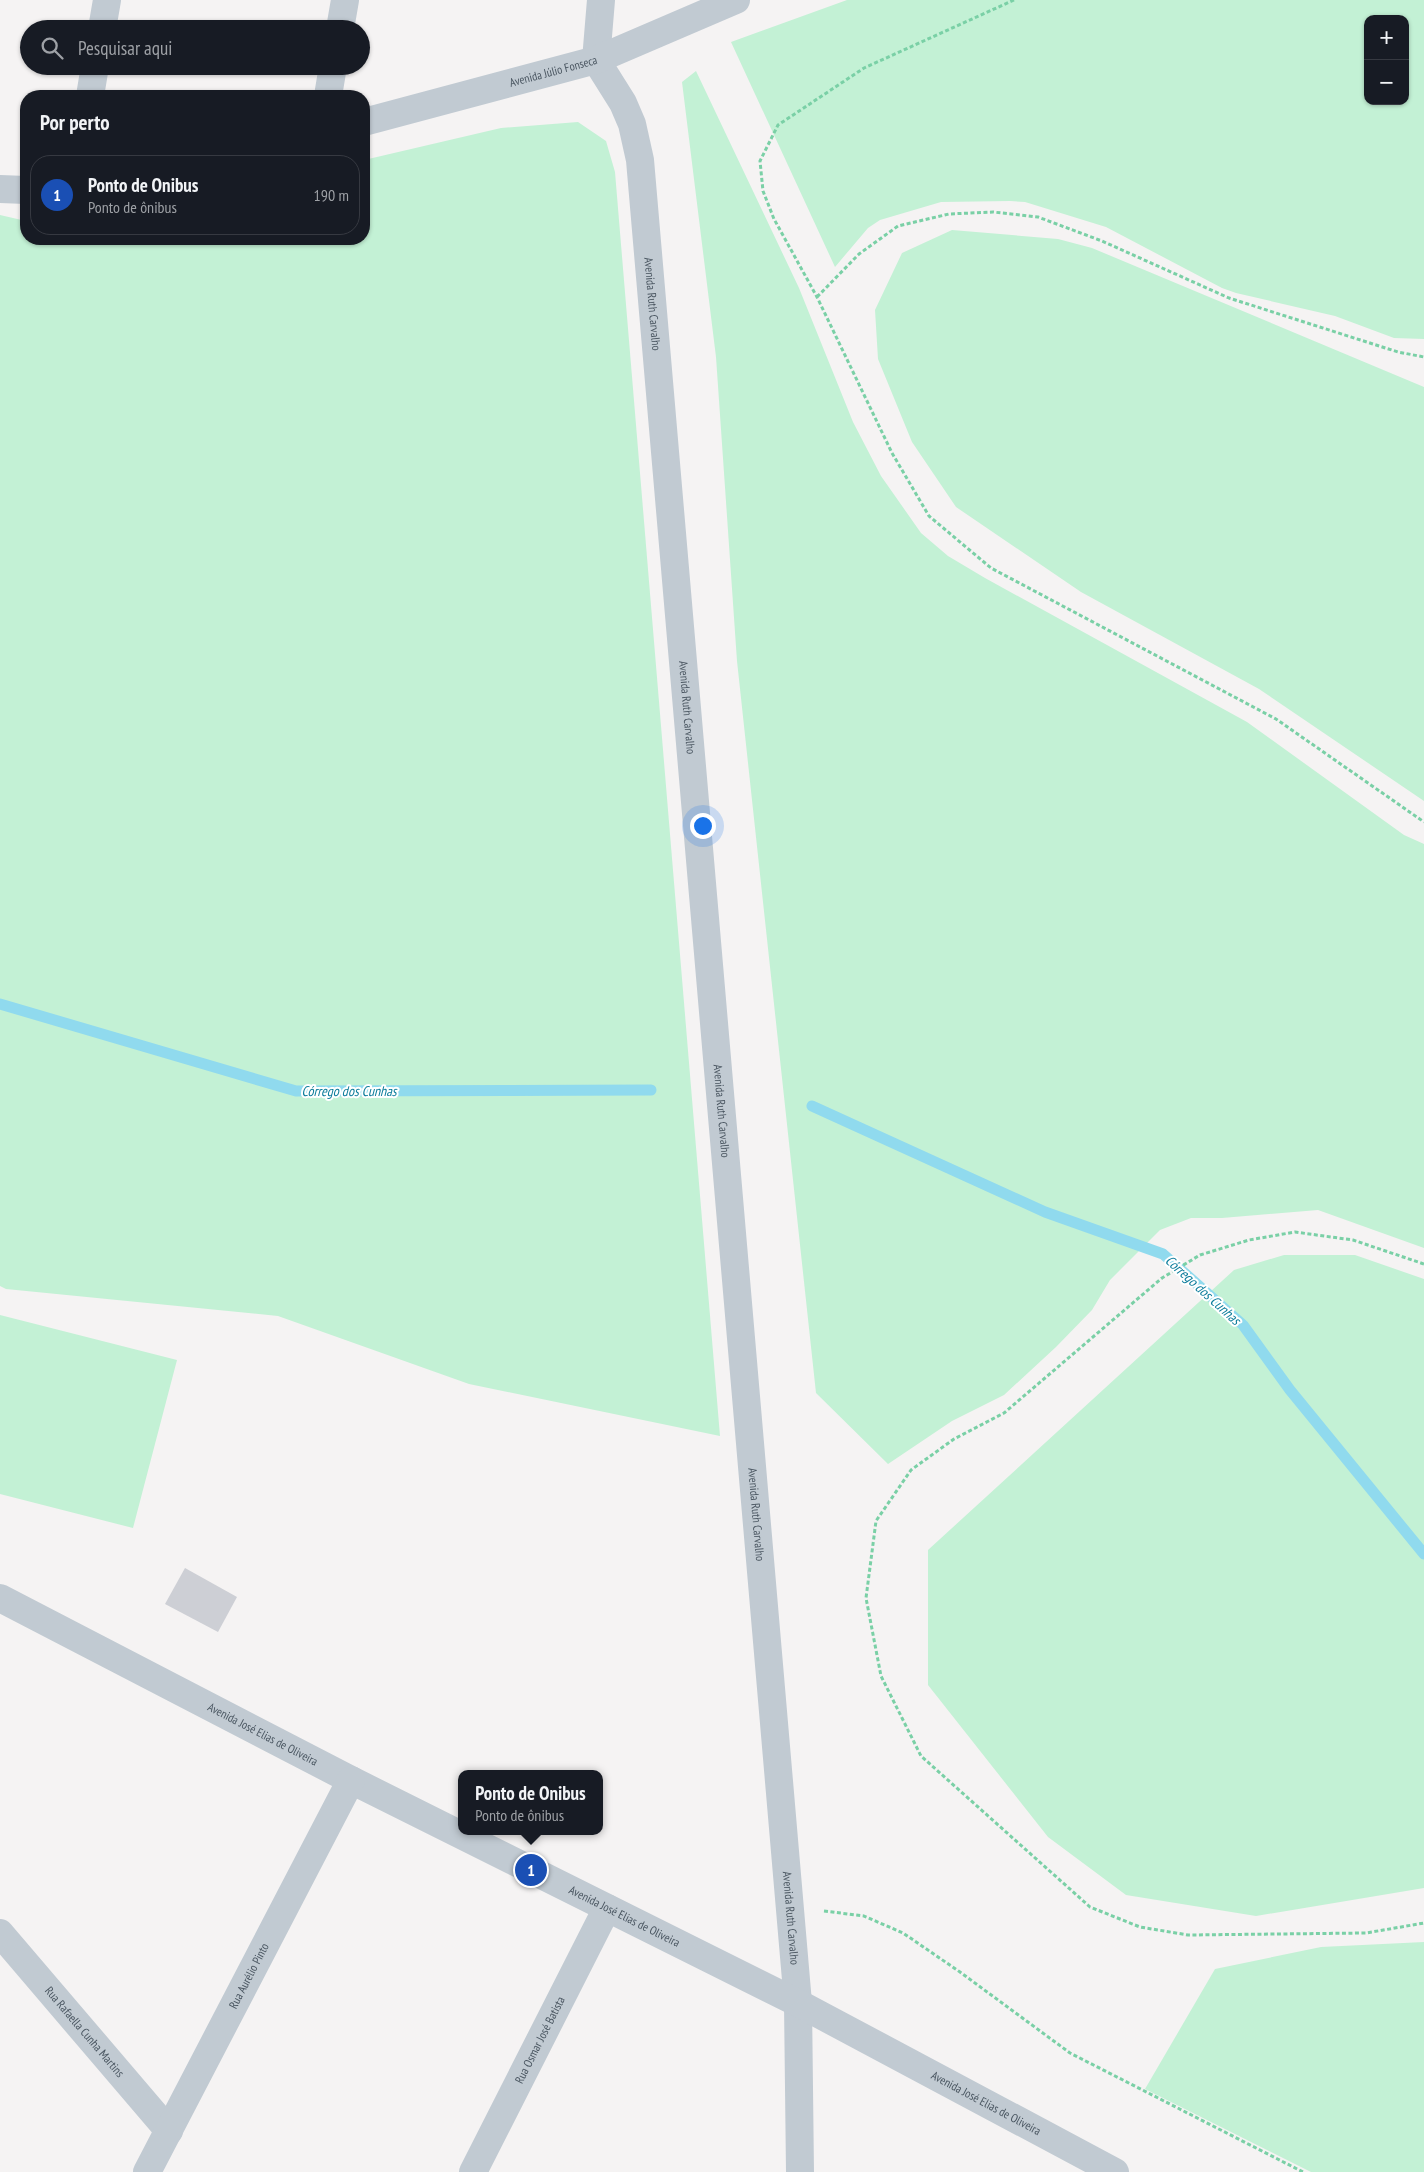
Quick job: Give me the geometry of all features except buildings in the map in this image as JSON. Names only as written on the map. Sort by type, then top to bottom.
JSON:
[{"type":"street","points":[[104,20],[107,0]]},
{"type":"street","points":[[342,20],[345,0]]},
{"type":"street","points":[[596,60],[601,0]]},
{"type":"street","name":"Avenida Júlio Fonseca","points":[[370,120],[596,60],[736,0]]},
{"type":"street","name":"Avenida Ruth Carvalho","points":[[596,60],[623,102],[632,124],[640,160],[788,1906],[798,2003],[800,2172]]},
{"type":"street","points":[[91,90],[94,75]]},
{"type":"street","points":[[329,90],[332,75]]},
{"type":"street","points":[[0,189],[20,190]]},
{"type":"street","name":"Avenida José Elias de Oliveira","points":[[0,1598],[458,1834]]},
{"type":"street","name":"Rua Aurélio Pinto","points":[[147,2172],[351,1780]]},
{"type":"street","name":"Avenida José Elias de Oliveira","points":[[461,1835],[798,2003],[1115,2172]]},
{"type":"street","name":"Rua Osmar José Batista","points":[[473,2172],[607,1908]]},
{"type":"street","name":"Rua Rafaella Cunha Martins","points":[[0,1932],[169,2131]]},
{"type":"path","points":[[1014,0],[864,68],[778,125],[760,160],[762,191],[774,219],[817,298],[892,453],[929,516],[991,568],[1276,719],[1424,822]]},
{"type":"path","points":[[817,298],[859,254],[898,226],[950,214],[993,212],[1038,217],[1102,241],[1229,298],[1398,352],[1424,357]]},
{"type":"path","points":[[1424,1264],[1353,1240],[1294,1232],[1249,1240],[1200,1255],[1162,1278],[1004,1413],[954,1439],[911,1470],[876,1521],[866,1598],[881,1676],[921,1756],[1090,1907],[1140,1927],[1188,1935],[1366,1933],[1424,1923]]},
{"type":"path","points":[[788,1906],[864,1916],[903,1933],[960,1972],[1070,2053],[1302,2172]]},
{"type":"green space","points":[[847,0],[1424,0],[1424,339],[1394,338],[1335,316],[1236,293],[1222,288],[1106,227],[1025,202],[941,202],[880,220],[868,228],[835,267],[731,42]]},
{"type":"green space","points":[[696,71],[799,288],[853,422],[881,476],[921,533],[948,556],[985,578],[1247,722],[1404,835],[1424,844],[1424,1248],[1318,1210],[1222,1218],[1191,1218],[1160,1230],[1110,1280],[1092,1310],[1056,1347],[1004,1395],[952,1421],[888,1464],[816,1393],[737,661],[716,357],[682,82]]},
{"type":"green space","points":[[578,122],[606,141],[615,172],[720,1436],[469,1384],[278,1316],[6,1289],[0,1286],[0,215],[20,220],[20,245],[370,245],[370,159],[501,128]]},
{"type":"green space","points":[[952,230],[1058,239],[1092,248],[1424,387],[1424,801],[1259,689],[1081,592],[956,507],[912,442],[878,359],[875,310],[902,253]]},
{"type":"green space","points":[[1284,1255],[1355,1255],[1424,1279],[1424,1888],[1256,1916],[1126,1895],[1048,1837],[928,1685],[928,1550],[1234,1270]]},
{"type":"green space","points":[[0,1315],[177,1360],[133,1528],[0,1494]]},
{"type":"green space","points":[[1424,1942],[1424,2172],[1311,2172],[1145,2089],[1215,1969],[1321,1947]]},
{"type":"waterway","name":"Córrego dos Cunhas","points":[[0,1004],[296,1091],[651,1090]]},
{"type":"waterway","name":"Córrego dos Cunhas","points":[[812,1106],[1045,1212],[1163,1254],[1243,1325],[1290,1390],[1424,1554]]},
{"type":"place","name":"Ponto de Onibus","points":[[531,1870]]}]
